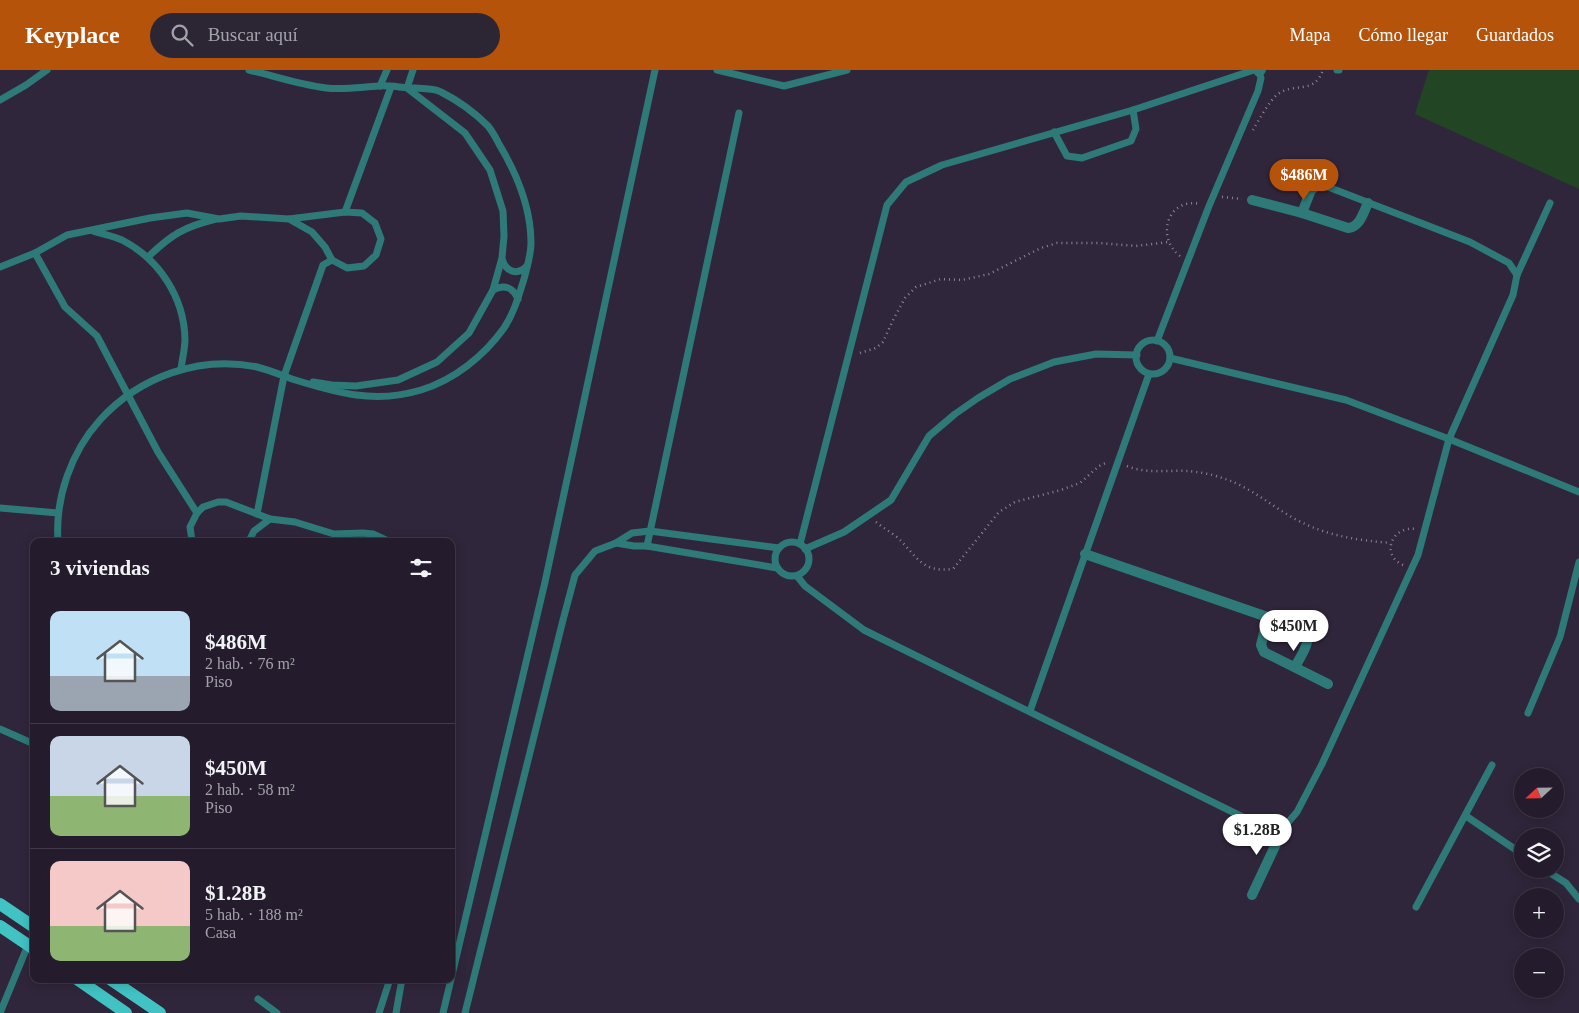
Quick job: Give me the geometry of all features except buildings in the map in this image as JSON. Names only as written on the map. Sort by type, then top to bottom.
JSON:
[{"type":"main road","points":[[0,904],[30,924]]},
{"type":"main road","points":[[0,926],[30,946]]},
{"type":"main road","points":[[83,983],[126,1013]]},
{"type":"main road","points":[[116,983],[160,1013]]},
{"type":"street","points":[[1302,214],[1311,190],[1316,186]]},
{"type":"street","points":[[1252,200],[1348,228],[1353,228],[1357,225],[1368,203]]},
{"type":"street","points":[[1085,554],[1305,630],[1308,635],[1308,642],[1295,667]]},
{"type":"street","points":[[1268,617],[1262,645],[1264,652],[1328,684]]},
{"type":"street","points":[[1252,895],[1284,827]]},
{"type":"lane","points":[[0,100],[4,94],[26,85],[47,70]]},
{"type":"lane","points":[[58,538],[58,513],[62,490],[80,446],[109,410],[127,395],[162,376],[207,365],[233,364],[259,368],[352,396],[387,397],[422,390],[454,375],[482,354],[505,326],[518,299],[528,266],[531,245],[530,224],[522,189],[507,157],[489,127],[438,90],[391,86],[360,89],[327,88],[249,70]]},
{"type":"lane","points":[[380,86],[387,70]]},
{"type":"lane","points":[[407,88],[413,70]]},
{"type":"lane","points":[[455,962],[545,582],[654,70]]},
{"type":"lane","points":[[717,70],[784,86],[848,70]]},
{"type":"lane","points":[[616,543],[647,546],[777,568],[786,575],[797,576],[803,573],[807,568],[808,555],[802,546],[848,355],[887,205],[906,182],[942,165],[1133,110],[1257,71],[1261,78],[1258,91],[1209,206],[1157,341]]},
{"type":"lane","points":[[345,212],[391,86]]},
{"type":"lane","points":[[284,376],[332,385],[356,386],[398,380],[437,362],[469,333],[493,290],[502,258],[504,236],[503,211],[490,170],[464,133],[407,88]]},
{"type":"lane","points":[[1054,132],[1067,156],[1082,158],[1131,141],[1136,129],[1133,110]]},
{"type":"lane","points":[[647,546],[739,113]]},
{"type":"lane","points":[[1316,186],[1323,185],[1470,242],[1509,263],[1517,275]]},
{"type":"lane","points":[[797,576],[805,586],[864,630],[1263,827],[1284,827],[1297,812],[1322,764],[1418,555],[1449,439],[1513,295],[1517,275],[1550,203]]},
{"type":"lane","points":[[148,258],[168,239],[192,225],[219,218],[241,216],[290,219],[345,212],[362,213],[375,223],[381,239],[376,255],[364,266],[347,268],[332,260],[325,247],[312,232],[290,219]]},
{"type":"lane","points":[[0,267],[35,253],[67,235],[150,218],[187,213],[219,218]]},
{"type":"lane","points":[[91,231],[121,240],[148,258],[168,281],[181,309],[185,339],[181,370]]},
{"type":"lane","points":[[35,253],[65,307],[97,336],[158,452],[197,512]]},
{"type":"lane","points":[[502,258],[504,265],[509,270],[516,272],[528,266]]},
{"type":"lane","points":[[257,514],[284,376],[323,265],[332,260]]},
{"type":"lane","points":[[493,290],[505,286],[510,288],[518,299]]},
{"type":"lane","points":[[1152,340],[1157,341],[1166,347],[1170,358],[1168,365],[1163,371],[1157,374],[1149,374],[1139,367],[1136,355],[1141,345],[1152,340]]},
{"type":"lane","points":[[466,1013],[570,589],[575,575],[595,551],[616,543],[632,533],[650,531],[779,548],[789,543],[802,546],[844,532],[891,500],[929,436],[978,398],[1010,379],[1054,362],[1096,354],[1136,355]]},
{"type":"lane","points":[[1170,358],[1346,400],[1449,439],[1579,492]]},
{"type":"lane","points":[[1030,712],[1149,374]]},
{"type":"lane","points":[[192,538],[190,527],[197,512],[203,507],[218,502],[226,502],[270,519],[296,522],[334,534],[364,532],[382,538]]},
{"type":"lane","points":[[0,508],[58,513]]},
{"type":"lane","points":[[250,538],[254,531],[270,519]]},
{"type":"lane","points":[[334,534],[337,538]]},
{"type":"lane","points":[[777,568],[775,558],[779,548]]},
{"type":"lane","points":[[1528,713],[1560,637],[1579,562]]},
{"type":"lane","points":[[0,729],[30,742]]},
{"type":"lane","points":[[1416,907],[1492,765]]},
{"type":"lane","points":[[1466,816],[1514,849]]},
{"type":"lane","points":[[1558,878],[1566,883],[1579,899]]},
{"type":"lane","points":[[0,1013],[30,949]]},
{"type":"lane","points":[[379,1013],[389,983]]},
{"type":"lane","points":[[396,1013],[401,983]]},
{"type":"lane","points":[[443,1013],[450,983]]},
{"type":"lane","points":[[258,1000],[277,1013]]},
{"type":"path","points":[[1239,136],[1246,136],[1251,133],[1276,95],[1286,90],[1312,85],[1320,80],[1323,70]]},
{"type":"path","points":[[848,355],[866,352],[876,348],[883,342],[905,298],[916,287],[941,279],[962,280],[989,274],[1040,248],[1057,244],[1099,243],[1136,246],[1168,242]]},
{"type":"path","points":[[869,515],[883,528],[892,533],[914,558],[925,565],[945,570],[953,569],[998,512],[1016,502],[1061,490],[1080,482],[1090,476],[1099,466],[1109,461],[1137,470],[1190,471],[1221,477],[1244,486],[1295,519],[1322,532],[1356,540],[1391,543]]},
{"type":"path","points":[[1411,569],[1397,562],[1393,556],[1391,543],[1394,536],[1407,529],[1424,531]]},
{"type":"green space","points":[[1429,70],[1579,70],[1579,189],[1415,114]]}]
